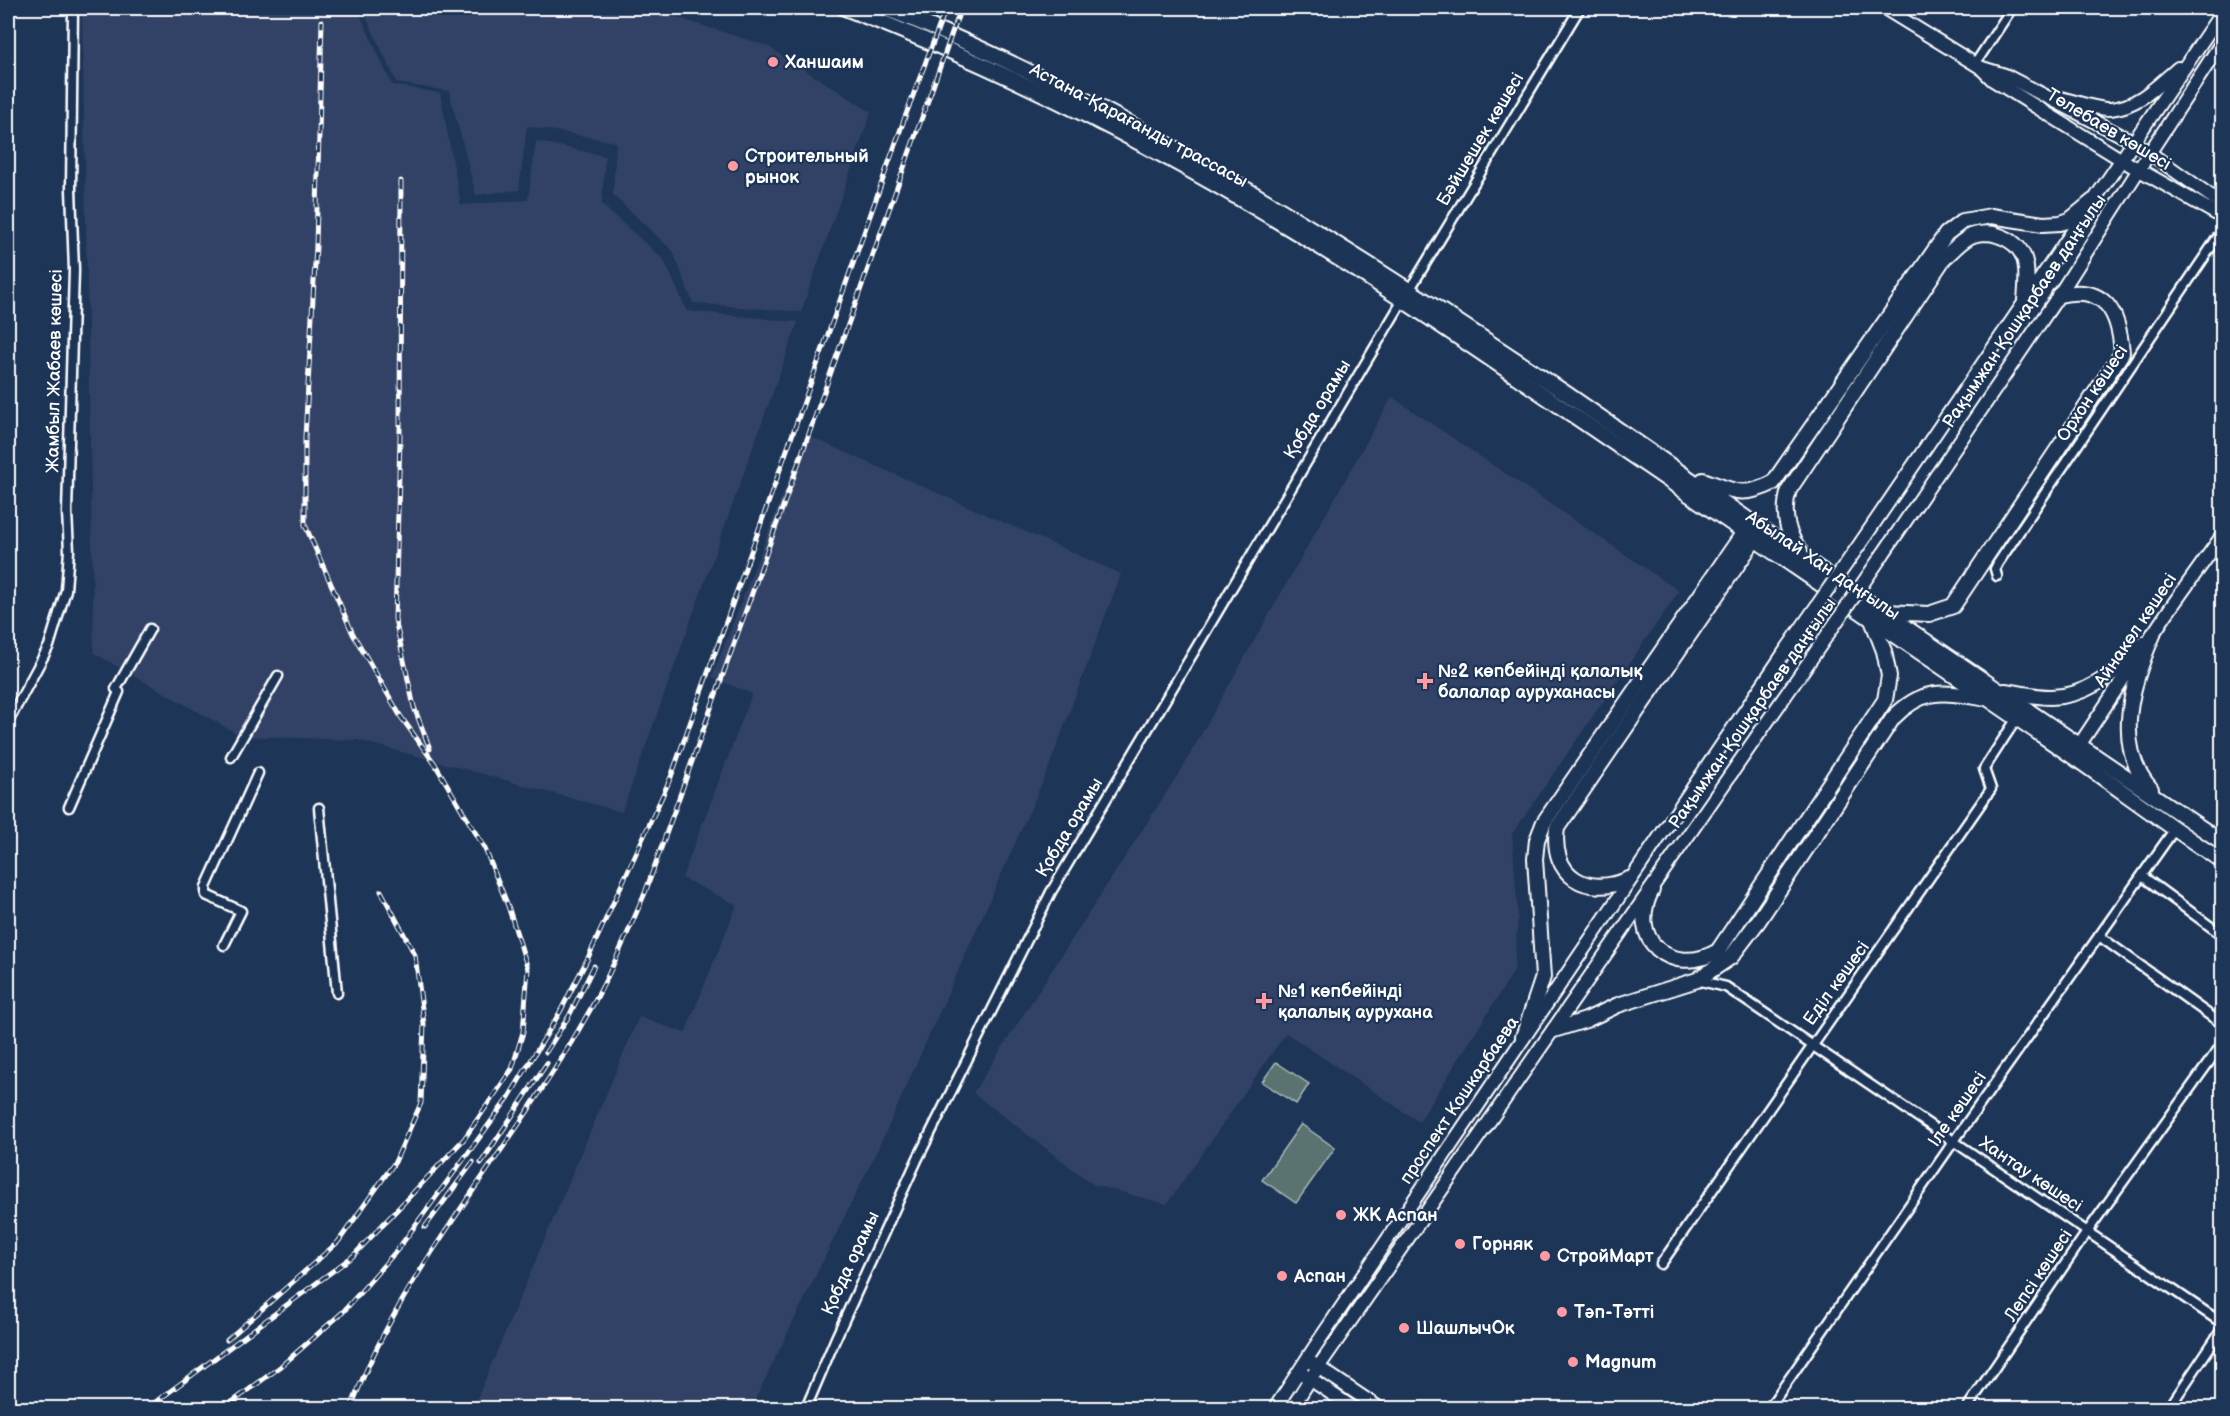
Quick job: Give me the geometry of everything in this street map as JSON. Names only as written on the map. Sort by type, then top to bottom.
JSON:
[{"type":"main road","name":"Астана-Қарағанды трассасы","points":[[845,8],[920,36],[1023,83],[1115,129],[1228,191],[1406,294]]},
{"type":"main road","name":"Астана-Қарағанды трассасы","points":[[884,8],[923,22],[1125,120],[1244,187],[1406,294]]},
{"type":"main road","name":"Төлебаев көшесі","points":[[1884,8],[1977,66],[1993,80],[2122,160],[2223,217]]},
{"type":"main road","points":[[2204,37],[2217,8]]},
{"type":"main road","points":[[2134,142],[2223,12]]},
{"type":"main road","name":"Рақымжан Қошқарбаев даңғылы","points":[[1310,1379],[1806,666],[2059,295],[2223,42]]},
{"type":"main road","points":[[2039,92],[2110,109],[2144,97],[2188,60]]},
{"type":"main road","name":"Төлебаев көшесі","points":[[1977,66],[2005,75],[2134,142],[2223,204]]},
{"type":"main road","name":"Рақымжан Қошқарбаев даңғылы","points":[[1601,922],[2134,142]]},
{"type":"main road","points":[[1686,475],[1737,492],[1756,492],[1773,483],[1946,234],[1963,221],[1991,216],[2043,224],[2060,224],[2070,220],[2093,201]]},
{"type":"main road","points":[[1814,565],[1790,536],[1784,506],[1789,490],[1944,258],[1971,236],[1992,233],[2005,237],[2020,247],[2026,264],[2025,300]]},
{"type":"main road","points":[[1884,612],[1929,614],[1953,606],[2122,353],[2117,319],[2110,307],[2099,298],[2086,293],[2072,292],[2059,295]]},
{"type":"main road","name":"Абылай Хан даңғылы","points":[[1406,294],[1686,475],[1884,612],[1993,694],[2017,718],[2162,801],[2223,843]]},
{"type":"main road","name":"Абылай Хан даңғылы","points":[[1406,294],[1872,620],[1993,694],[2076,750],[2174,830],[2223,861]]},
{"type":"main road","points":[[1629,879],[1617,885],[1604,887],[1584,885],[1564,869],[1555,843],[1557,828],[1749,536]]},
{"type":"main road","points":[[1523,1038],[1543,977],[1535,859],[1544,822],[1749,536]]},
{"type":"main road","name":"Айнакөл көшесі","points":[[2076,750],[2152,635],[2223,536]]},
{"type":"main road","points":[[1652,890],[1645,902],[1643,917],[1646,931],[1653,944],[1664,954],[1677,960],[1698,960],[1718,951],[1885,700],[1889,676],[1884,651],[1872,620]]},
{"type":"main road","points":[[1554,1030],[1586,1020],[1618,1005],[1697,980],[1731,957],[1759,920],[1893,718],[1905,706],[1920,697],[1952,692],[2053,697],[2080,692],[2122,667],[2152,635]]},
{"type":"main road","points":[[2152,635],[2136,679],[2128,741],[2136,768],[2145,783],[2162,801]]},
{"type":"main road","name":"проспект Кошкарбаева","points":[[1298,1371],[1601,922]]},
{"type":"main road","points":[[1306,1359],[1379,1408]]},
{"type":"main road","points":[[1275,1408],[1298,1371],[1353,1408]]},
{"type":"main road","points":[[1292,1408],[1310,1379]]},
{"type":"street","name":"Жамбыл Жабаев көшесі","points":[[8,722],[49,646],[66,590],[69,551],[67,512],[74,270],[71,189],[73,8]]},
{"type":"street","name":"Бәйшешек көшесі","points":[[1406,294],[1580,8]]},
{"type":"street","points":[[1977,66],[2012,8]]},
{"type":"street","name":"Орхон көшесі","points":[[1997,576],[1995,569],[1998,563],[2223,231]]},
{"type":"street","name":"Қобда орамы","points":[[806,1408],[917,1160],[1051,892],[1406,294]]},
{"type":"street","points":[[69,807],[117,691],[150,629]]},
{"type":"street","points":[[231,757],[278,676]]},
{"type":"street","name":"Еділ көшесі","points":[[1661,1264],[1991,789],[1984,769],[2017,718]]},
{"type":"street","points":[[224,945],[241,911],[206,895],[206,887],[258,773]]},
{"type":"street","points":[[319,808],[337,993]]},
{"type":"street","name":"Іле көшесі","points":[[1769,1408],[2174,830]]},
{"type":"street","points":[[2142,876],[2223,935]]},
{"type":"street","points":[[2099,936],[2223,1023]]},
{"type":"street","name":"Хантау көшесі","points":[[1697,980],[1725,987],[2223,1323]]},
{"type":"street","name":"Лепсі көшесі","points":[[1967,1408],[2087,1232],[2223,1044]]},
{"type":"street","points":[[2169,1408],[2223,1329]]},
{"type":"shaded area","points":[[82,8],[357,8],[392,85],[440,93],[461,205],[528,200],[536,141],[605,156],[602,205],[664,260],[687,311],[798,322],[622,812],[358,740],[241,736],[94,653]]},
{"type":"shaded area","name":"Строительный рынок","points":[[362,8],[647,8],[767,46],[871,112],[801,312],[693,303],[673,251],[613,195],[616,142],[527,126],[519,190],[476,195],[449,91],[397,83]]},
{"type":"shaded area","points":[[1392,397],[1679,591],[1512,834],[1518,917],[1514,971],[1419,1122],[1286,1033],[1167,1204],[1094,1185],[973,1093],[1181,770]]},
{"type":"shaded area","points":[[806,435],[1121,574],[1047,772],[884,1136],[751,1408],[473,1408],[639,1017],[685,1033],[737,905],[682,878],[752,694],[712,677]]},
{"type":"green space","points":[[1276,1062],[1309,1084],[1296,1104],[1262,1082]]},
{"type":"green space","points":[[1301,1124],[1335,1148],[1296,1203],[1262,1180]]},
{"type":"railway","points":[[224,1408],[280,1367],[343,1312],[398,1249],[509,1097],[560,1012],[587,960],[671,777],[905,117],[946,8]]},
{"type":"railway","points":[[351,1408],[387,1328],[408,1290],[570,1046],[600,992],[631,926],[645,893],[961,8]]},
{"type":"railway","points":[[161,1398],[353,1256],[464,1139],[512,1069],[523,1032],[528,969],[508,906],[485,849],[435,764],[401,717],[353,634],[305,525],[305,437],[316,246],[322,21]]},
{"type":"railway","points":[[401,181],[400,438],[395,619],[414,707],[430,749]]},
{"type":"railway","points":[[227,1340],[338,1242],[395,1162],[421,1103],[424,1024],[415,955],[381,891]]},
{"type":"railway","points":[[546,1052],[569,1016],[594,966]]},
{"type":"railway","points":[[481,1163],[547,1063]]},
{"type":"railway","points":[[425,1227],[473,1162]]},
{"type":"railway","points":[[148,1408],[167,1393]]},
{"type":"place","name":"Ханшаим","points":[[773,62]]},
{"type":"place","name":"Строительный рынок","points":[[733,166]]},
{"type":"place","name":"№2 көпбейінді қалалық балалар ауруханасы","points":[[1425,681]]},
{"type":"place","name":"№1 көпбейінді қалалық аурухана","points":[[1264,1001]]},
{"type":"place","name":"ЖК Аспан","points":[[1341,1215]]},
{"type":"place","name":"Горняк","points":[[1460,1244]]},
{"type":"place","name":"СтройМарт","points":[[1545,1256]]},
{"type":"place","name":"Аспан","points":[[1282,1276]]},
{"type":"place","name":"Тәп-Тәтті","points":[[1562,1312]]},
{"type":"place","name":"ШашлычОк","points":[[1404,1328]]},
{"type":"place","name":"Magnum","points":[[1573,1362]]}]
